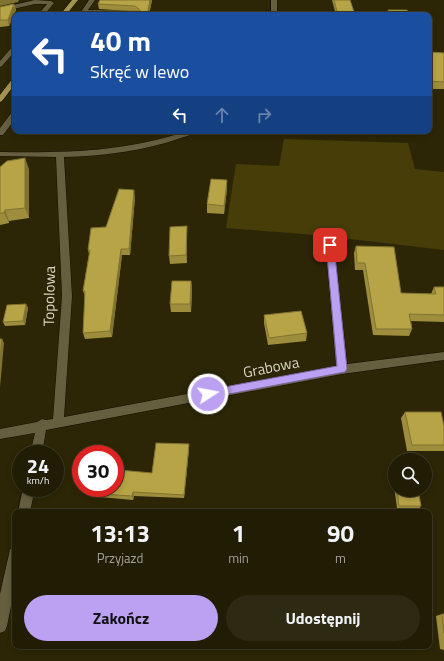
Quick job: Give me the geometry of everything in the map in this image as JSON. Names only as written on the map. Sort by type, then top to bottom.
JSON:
[{"type":"main road","points":[[66,12],[76,0]]},
{"type":"main road","points":[[0,100],[12,83]]},
{"type":"street","points":[[84,12],[92,0]]},
{"type":"street","points":[[274,0],[274,12]]},
{"type":"street","points":[[0,10],[35,2],[51,3],[44,12]]},
{"type":"street","points":[[0,66],[12,51]]},
{"type":"street","points":[[0,133],[12,118]]},
{"type":"street","points":[[0,154],[60,155],[107,152],[165,141],[185,134]]},
{"type":"street","name":"Topolowa","points":[[58,422],[67,296],[60,155]]},
{"type":"street","points":[[330,245],[342,369]]},
{"type":"street","name":"Grabowa","points":[[58,422],[342,369],[444,356]]},
{"type":"street","points":[[0,434],[42,424],[58,422]]},
{"type":"street","points":[[38,445],[42,424]]},
{"type":"street","points":[[25,509],[27,497]]},
{"type":"street","points":[[0,626],[12,568]]},
{"type":"shaded area","points":[[284,139],[408,143],[415,169],[444,172],[444,250],[316,235],[226,228],[236,164],[279,166]]},
{"type":"building","points":[[100,0],[150,0],[148,12],[92,12],[140,11],[135,6],[98,4]]},
{"type":"building","points":[[334,0],[350,0],[354,12],[337,12]]},
{"type":"building","points":[[14,4],[8,20],[0,20],[0,7]]},
{"type":"building","points":[[388,10],[407,10],[408,12],[389,12]]},
{"type":"building","points":[[432,52],[444,53],[444,82],[432,81]]},
{"type":"building","points":[[25,158],[25,208],[5,210],[4,213],[0,213],[0,167],[7,161]]},
{"type":"building","points":[[211,179],[227,180],[224,206],[207,204]]},
{"type":"building","points":[[119,189],[134,190],[129,249],[121,249],[110,331],[83,333],[85,291],[83,291],[90,250],[88,250],[91,228],[106,227]]},
{"type":"building","points":[[187,226],[186,255],[169,256],[170,227]]},
{"type":"building","points":[[356,246],[394,247],[401,293],[436,294],[434,287],[444,287],[444,315],[409,314],[412,329],[376,329],[365,263],[357,263]]},
{"type":"building","points":[[172,281],[191,281],[190,304],[170,304]]},
{"type":"building","points":[[26,304],[23,321],[3,322],[7,305]]},
{"type":"building","points":[[301,311],[307,333],[269,338],[264,315]]},
{"type":"building","points":[[0,339],[2,339],[0,358]]},
{"type":"building","points":[[405,412],[441,412],[444,426],[444,445],[412,445]]},
{"type":"building","points":[[156,443],[189,444],[184,495],[133,492],[132,496],[124,495],[124,470],[152,473]]},
{"type":"building","points":[[398,497],[419,497],[421,506],[399,506]]},
{"type":"building","points":[[442,614],[444,614],[444,633]]},
{"type":"route","points":[[208,394],[342,369],[330,245]]}]
